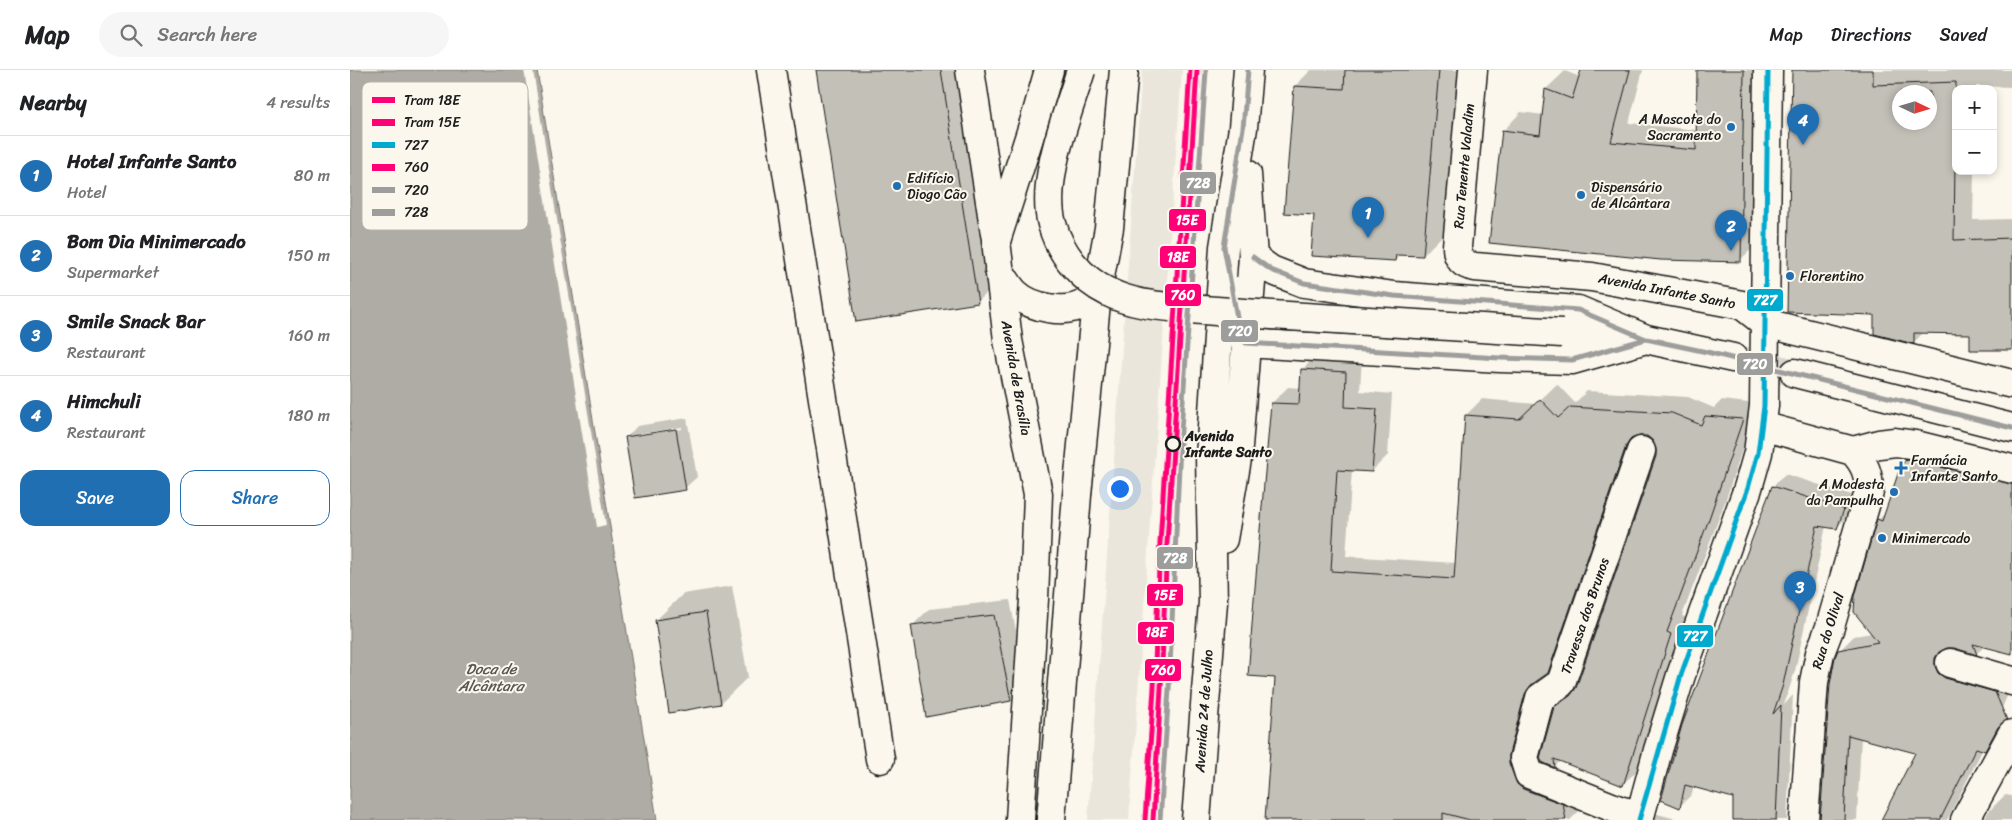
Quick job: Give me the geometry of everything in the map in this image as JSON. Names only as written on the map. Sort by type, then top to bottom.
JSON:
[{"type":"street","points":[[771,70],[880,759]]},
{"type":"street","points":[[970,70],[996,241]]},
{"type":"street","name":"Avenida de Brasília","points":[[1020,820],[1038,494],[1008,340],[996,241],[1049,70]]},
{"type":"street","points":[[1081,70],[1052,166],[1049,194],[1050,213],[1052,225],[1060,245],[1070,260],[1080,273],[1107,292],[1134,302],[1153,306],[1646,339],[1733,358]]},
{"type":"street","points":[[1052,820],[1060,696],[1097,293],[1109,228],[1124,70]]},
{"type":"street","name":"Avenida 24 de Julho","points":[[1196,820],[1212,602],[1210,457],[1224,247],[1243,128],[1248,70]]},
{"type":"street","name":"Rua Tenente Valadim","points":[[1461,261],[1458,256],[1457,246],[1473,70]]},
{"type":"street","points":[[1640,817],[1681,675],[1748,488],[1758,453],[1763,416],[1768,70]]},
{"type":"street","name":"Avenida 24 de Julho","points":[[1212,602],[1237,459],[1253,256],[1243,128]]},
{"type":"street","points":[[1224,247],[1240,334],[1246,342],[1491,358],[1572,360],[1646,339]]},
{"type":"street","points":[[1253,256],[1271,270],[1304,283],[1394,296],[1578,310],[1646,339]]},
{"type":"street","name":"Avenida Infante Santo","points":[[1461,261],[1465,265],[1475,267],[1592,277],[1742,305],[1765,323],[2012,384]]},
{"type":"street","points":[[999,270],[1016,293],[1030,303],[1046,308],[1071,308],[1085,304],[1097,293]]},
{"type":"street","points":[[1795,373],[2012,428]]},
{"type":"street","points":[[1763,416],[1853,451],[1895,442],[1916,445],[2012,469]]},
{"type":"street","name":"Travessa dos Brunos","points":[[1640,817],[1619,810],[1591,810],[1530,774],[1524,758],[1540,698],[1562,683],[1641,451]]},
{"type":"street","name":"Rua do Olival","points":[[1804,820],[1814,682],[1820,654],[1830,627],[1869,492],[1869,478],[1864,462],[1853,451]]},
{"type":"street","points":[[1950,663],[2012,681]]},
{"type":"street","points":[[1028,693],[1060,696]]},
{"type":"street","points":[[1965,820],[2012,734]]},
{"type":"shaded area","points":[[1142,70],[1182,70],[1129,820],[1088,820]]},
{"type":"water","name":"Doca de Alcântara","points":[[350,70],[537,70],[657,820],[350,820]]},
{"type":"pier","points":[[524,70],[533,70],[606,525],[597,527],[528,95],[528,82],[526,82]]},
{"type":"building","name":"Edifício Diogo Cão","points":[[816,70],[941,70],[978,303],[856,322]]},
{"type":"building","points":[[1345,70],[1439,70],[1423,256],[1396,255],[1395,261],[1311,256],[1314,215],[1284,213],[1294,86],[1344,89]]},
{"type":"building","points":[[1581,70],[1630,70],[1611,142],[1696,150],[1697,70],[1744,70],[1741,262],[1661,260],[1489,243],[1502,130],[1540,135],[1545,89],[1572,99]]},
{"type":"building","points":[[1792,70],[1873,70],[1873,85],[1956,82],[1956,85],[1952,85],[1952,175],[1955,175],[1954,240],[2012,238],[2012,350],[1970,350],[1970,334],[1914,333],[1914,344],[1874,334],[1874,315],[1787,312]]},
{"type":"building","points":[[1301,369],[1346,372],[1345,407],[1377,409],[1372,472],[1337,470],[1331,571],[1454,579],[1465,415],[1519,419],[1540,399],[1558,418],[1570,407],[1672,413],[1701,425],[1705,416],[1743,419],[1709,519],[1667,632],[1671,634],[1623,786],[1554,759],[1555,768],[1542,762],[1540,758],[1554,707],[1570,696],[1576,688],[1656,456],[1653,441],[1647,436],[1631,439],[1626,446],[1548,673],[1531,685],[1525,694],[1509,754],[1509,763],[1517,784],[1523,789],[1563,804],[1566,820],[1470,820],[1443,813],[1443,820],[1265,820],[1275,678],[1248,676],[1254,599],[1271,403],[1299,404]]},
{"type":"building","points":[[676,429],[686,490],[635,498],[625,437]]},
{"type":"building","points":[[1907,459],[2012,484],[2012,654],[1973,644],[1977,655],[1954,648],[1947,648],[1939,652],[1935,658],[1935,666],[1938,673],[1945,678],[1995,692],[2007,720],[1998,727],[1985,751],[1976,748],[1940,820],[1881,820],[1915,753],[1848,735],[1844,820],[1820,820],[1830,684],[1835,657],[1838,650],[1878,642],[1854,612],[1855,596],[1877,519],[1882,521],[1901,465]]},
{"type":"building","points":[[1772,486],[1844,509],[1837,529],[1817,526],[1783,685],[1773,714],[1781,705],[1776,820],[1733,820],[1733,798],[1685,785],[1680,808],[1661,800],[1682,725]]},
{"type":"building","points":[[706,612],[721,704],[669,713],[655,620]]},
{"type":"building","points":[[994,615],[1011,701],[926,717],[911,625]]},
{"type":"tunnel","points":[[1733,358],[1795,373]]},
{"type":"tram line","name":"18E","points":[[1145,820],[1154,688],[1160,543],[1190,70]]},
{"type":"tram line","name":"15E","points":[[1153,820],[1167,543],[1197,70]]},
{"type":"transit line","name":"760","points":[[1152,820],[1162,689],[1173,444],[1199,70]]},
{"type":"transit line","name":"720","points":[[1248,70],[1243,128],[1224,247],[1240,334],[1246,343],[1500,358],[1572,360],[1646,339],[1707,352],[2012,428]]},
{"type":"transit line","name":"727","points":[[1639,820],[1681,675],[1748,488],[1758,453],[1764,406],[1768,70]]},
{"type":"transit line","name":"728","points":[[1160,820],[1169,689],[1180,444],[1206,71]]},
{"type":"transit line","name":"720","points":[[1253,257],[1271,270],[1304,283],[1394,296],[1578,310],[1646,339],[1663,342]]},
{"type":"place","name":"A Mascote do Sacramento","points":[[1731,127]]},
{"type":"place","name":"Himchuli","points":[[1803,145]]},
{"type":"place","name":"Edifício Diogo Cão","points":[[897,186]]},
{"type":"place","name":"Dispensário de Alcântara","points":[[1581,195]]},
{"type":"place","name":"Hotel Infante Santo","points":[[1368,238]]},
{"type":"place","name":"Bom Dia Minimercado","points":[[1731,251]]},
{"type":"place","name":"Florentino","points":[[1790,276]]},
{"type":"place","name":"Avenida Infante Santo","points":[[1173,444]]},
{"type":"place","name":"Farmácia Infante Santo","points":[[1901,468]]},
{"type":"place","name":"A Modesta da Pampulha","points":[[1894,492]]},
{"type":"place","name":"Minimercado","points":[[1882,538]]},
{"type":"place","name":"Smile Snack Bar","points":[[1800,612]]}]
